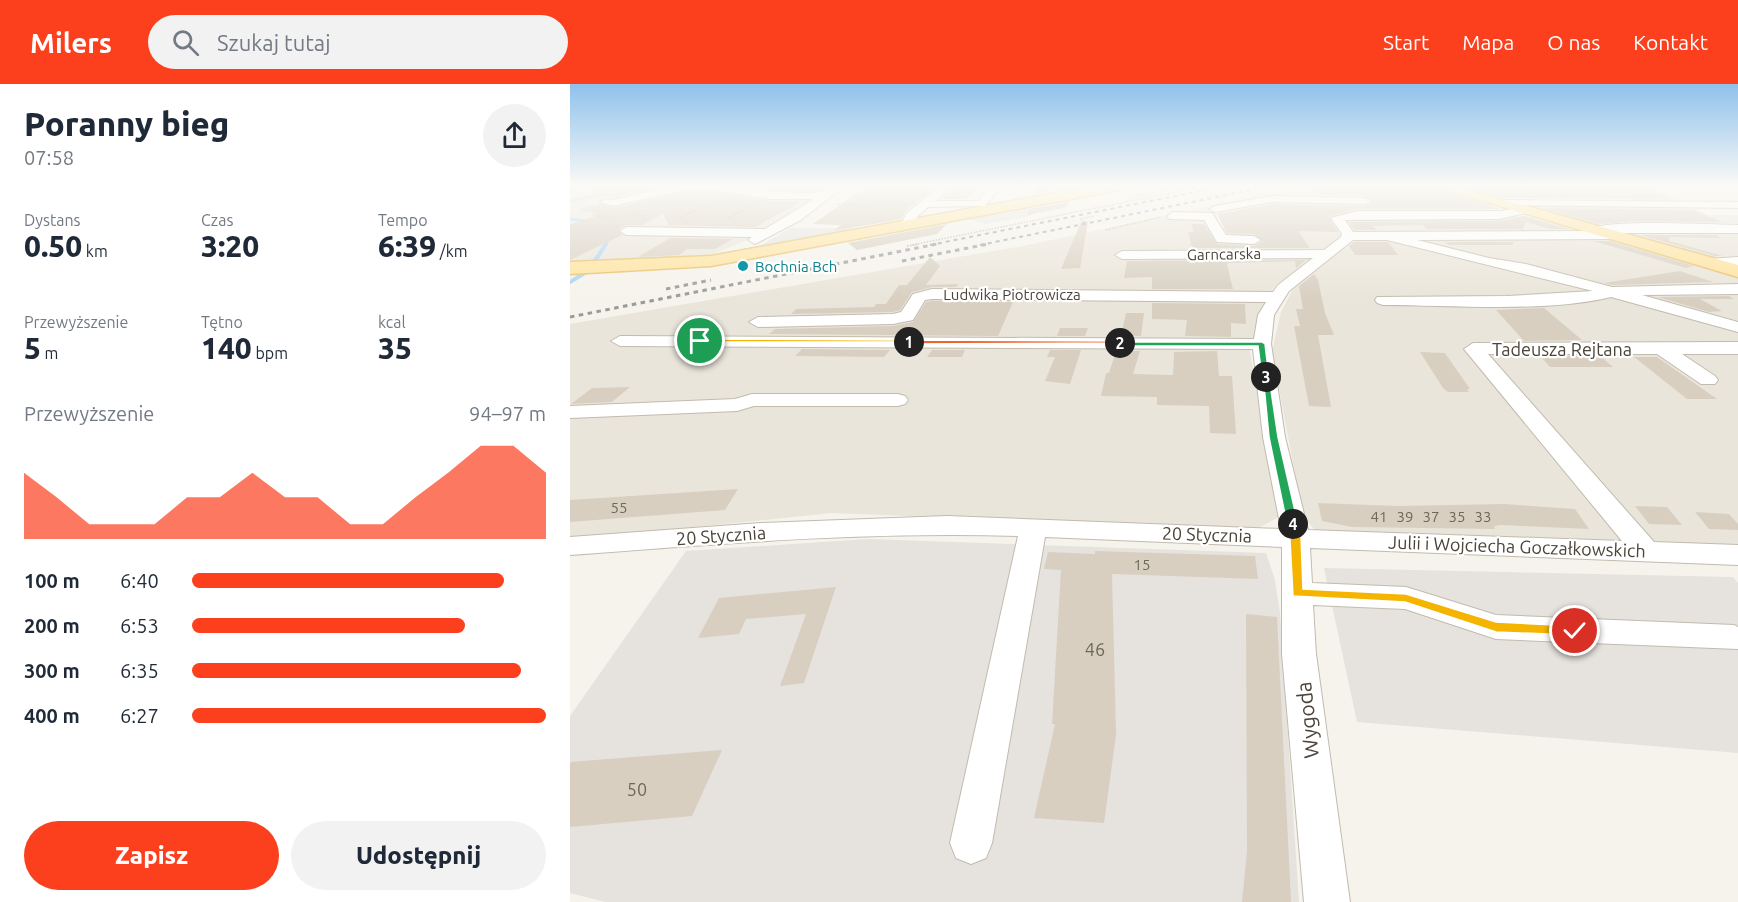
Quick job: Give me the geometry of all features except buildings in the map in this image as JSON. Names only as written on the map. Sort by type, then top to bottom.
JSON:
[{"type":"main road","points":[[574,268],[685,264],[738,257],[918,223]]},
{"type":"main road","points":[[1566,223],[1738,271]]},
{"type":"street","points":[[738,257],[735,252],[738,249],[787,223]]},
{"type":"street","points":[[1212,223],[1222,239],[1273,240]]},
{"type":"street","points":[[1340,223],[1347,238]]},
{"type":"street","points":[[1296,537],[1274,437],[1262,344],[1266,315],[1282,288],[1327,246],[1347,238],[1601,233],[1632,227],[1738,229]]},
{"type":"street","points":[[626,231],[769,233]]},
{"type":"street","points":[[1392,237],[1489,262],[1526,268],[1609,293],[1738,327]]},
{"type":"street","name":"Garncarska","points":[[1122,255],[1327,246]]},
{"type":"street","points":[[1709,263],[1738,261]]},
{"type":"street","points":[[1383,300],[1508,301],[1609,293],[1738,289]]},
{"type":"street","name":"Ludwika Piotrowicza","points":[[758,322],[893,319],[907,316],[919,297],[932,294],[1277,297]]},
{"type":"street","points":[[1082,294],[1085,309],[1148,311]]},
{"type":"street","points":[[620,340],[1262,344]]},
{"type":"street","name":"Tadeusza Rejtana","points":[[1647,552],[1473,349],[1738,348]]},
{"type":"street","points":[[1664,350],[1708,380]]},
{"type":"street","points":[[570,412],[737,405],[752,400],[898,400]]},
{"type":"street","name":"20 Stycznia","points":[[570,546],[761,532],[947,525],[1296,537]]},
{"type":"street","points":[[971,843],[1033,528]]},
{"type":"street","name":"Julii i Wojciecha Goczałkowskich","points":[[1296,537],[1738,555]]},
{"type":"street","name":"Wygoda","points":[[1296,537],[1299,654],[1327,902]]},
{"type":"street","points":[[1297,593],[1406,598],[1496,627],[1734,638]]},
{"type":"path","points":[[669,232],[676,227],[676,223]]},
{"type":"path","points":[[907,246],[1019,223]]},
{"type":"path","points":[[1106,230],[1139,223]]},
{"type":"shaded area","points":[[579,223],[780,223],[767,232],[701,259],[570,264],[570,249],[607,227]]},
{"type":"shaded area","points":[[1130,223],[1220,223],[1222,228],[1335,226],[1342,236],[1340,241],[1277,284],[1268,295],[1250,351],[1279,517],[1254,530],[832,513],[570,540],[570,324],[1023,246]]},
{"type":"shaded area","points":[[1344,223],[1552,223],[1593,234],[1355,235]]},
{"type":"shaded area","points":[[1576,223],[1738,223],[1738,268]]},
{"type":"shaded area","points":[[791,228],[877,229],[782,246],[760,246]]},
{"type":"shaded area","points":[[1603,237],[1738,275],[1738,547],[1316,531],[1303,517],[1272,351],[1281,312],[1292,291],[1307,275],[1355,240]]},
{"type":"shaded area","points":[[868,539],[1266,553],[1275,580],[1280,613],[1299,902],[605,902],[570,893],[570,716],[686,551]]},
{"type":"shaded area","points":[[1324,568],[1733,577],[1738,583],[1738,753],[1357,722]]},
{"type":"waterway","points":[[605,245],[611,236]]},
{"type":"waterway","points":[[570,282],[588,271],[606,244]]},
{"type":"railway","points":[[930,245],[1039,223]]},
{"type":"railway","points":[[980,245],[1088,223]]},
{"type":"railway","points":[[570,317],[937,244]]},
{"type":"railway","points":[[902,261],[988,244]]},
{"type":"railway","points":[[666,289],[711,280]]},
{"type":"place","name":"Bochnia Bch","points":[[743,266]]},
{"type":"route","points":[[700,341],[1262,344],[1274,437],[1296,537],[1297,593],[1406,598],[1496,627],[1575,631]]}]
